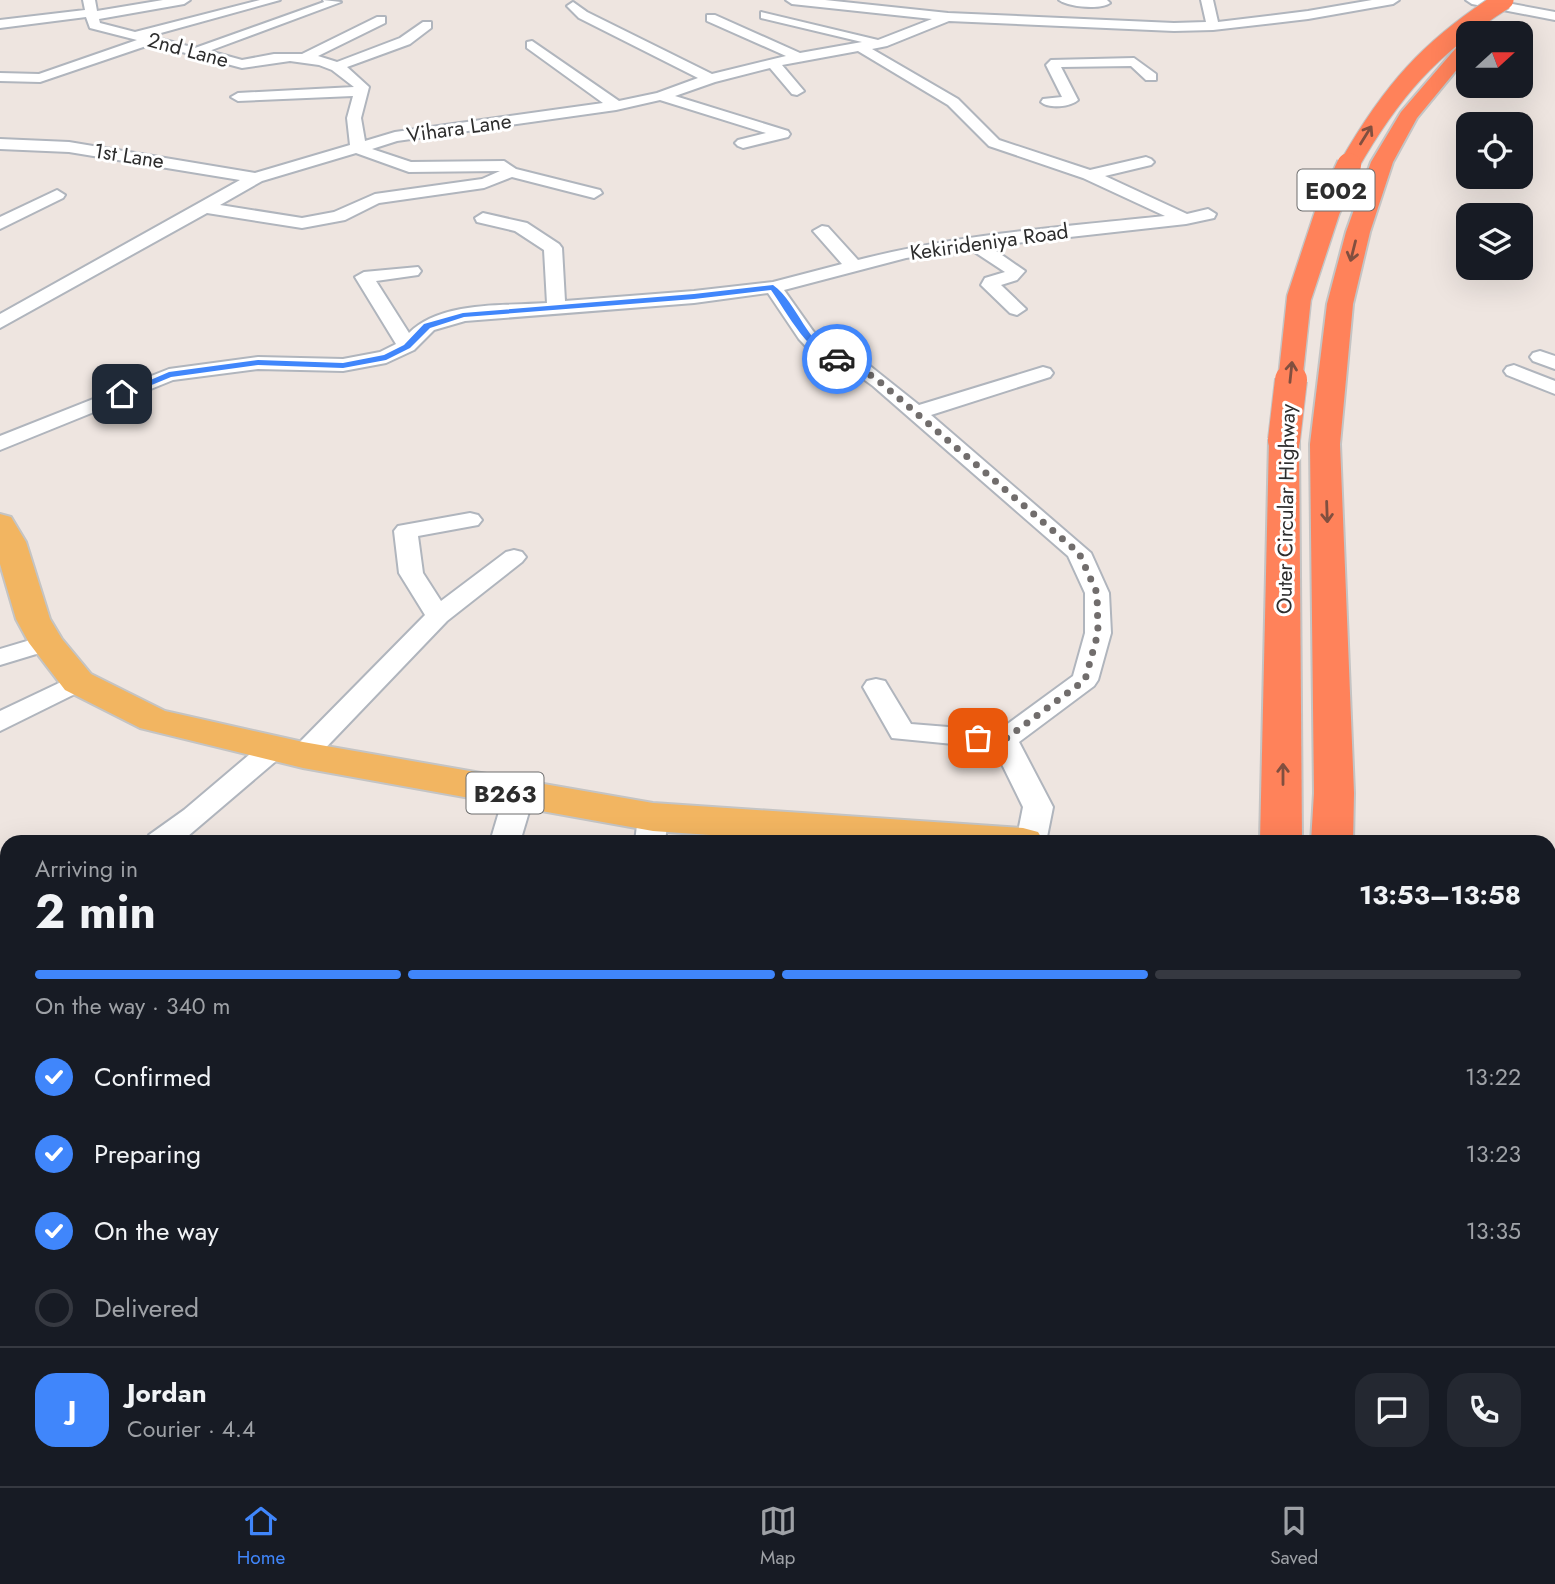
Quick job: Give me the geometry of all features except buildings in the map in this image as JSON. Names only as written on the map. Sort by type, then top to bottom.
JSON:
[{"type":"highway","name":"Outer Circular Highway","points":[[1281,835],[1284,440],[1299,300],[1323,217],[1352,157],[1382,110],[1437,47],[1504,0]]},
{"type":"highway","points":[[1500,21],[1531,0]]},
{"type":"highway","name":"Outer Circular Highway","points":[[1332,835],[1334,780],[1325,444],[1340,304],[1358,232],[1376,177],[1408,116],[1456,59]]},
{"type":"main road","name":"B263","points":[[3,537],[33,619],[47,643],[78,682],[153,720],[288,752],[519,795],[652,829],[824,835]]},
{"type":"street","points":[[0,24],[18,16],[184,0]]},
{"type":"street","points":[[135,36],[274,0]]},
{"type":"street","points":[[195,52],[335,2],[330,0]]},
{"type":"street","points":[[713,0],[707,20],[799,57]]},
{"type":"street","points":[[792,0],[948,17],[1076,22],[1210,13],[1308,15],[1368,2],[1393,0]]},
{"type":"street","points":[[1065,0],[1105,1]]},
{"type":"street","points":[[1308,15],[1308,8],[1316,0]]},
{"type":"street","points":[[1472,0],[1555,16]]},
{"type":"street","points":[[1076,22],[1105,1]]},
{"type":"street","points":[[573,6],[583,16],[710,79]]},
{"type":"street","name":"2nd Lane","points":[[91,10],[94,25],[242,64],[261,59],[302,58],[339,66]]},
{"type":"street","points":[[1210,13],[1265,15]]},
{"type":"street","points":[[765,15],[882,43]]},
{"type":"street","name":"Vihara Lane","points":[[0,322],[256,178],[395,137],[615,106],[661,96],[710,79],[799,57],[882,43],[948,17]]},
{"type":"street","points":[[302,58],[382,20]]},
{"type":"street","points":[[1076,22],[1080,41],[1088,55],[1087,61]]},
{"type":"street","points":[[339,66],[405,41],[427,25]]},
{"type":"street","points":[[2,79],[40,78],[151,40]]},
{"type":"street","points":[[532,45],[615,106]]},
{"type":"street","points":[[860,47],[953,102],[994,143],[1089,175],[1186,219]]},
{"type":"street","points":[[1048,102],[1071,100],[1054,65],[1087,61],[1134,62],[1151,77]]},
{"type":"street","points":[[774,63],[797,91]]},
{"type":"street","points":[[339,66],[354,76],[362,88],[354,118],[358,149],[409,167],[504,166],[510,172],[594,193]]},
{"type":"street","points":[[238,97],[362,91]]},
{"type":"street","points":[[661,96],[783,134],[743,143]]},
{"type":"street","name":"1st Lane","points":[[0,144],[69,147],[256,178]]},
{"type":"street","points":[[1089,175],[1146,162]]},
{"type":"street","points":[[203,207],[302,223],[317,222],[339,216],[375,199],[484,183],[510,172]]},
{"type":"street","points":[[0,225],[57,195]]},
{"type":"street","name":"Kekirideniya Road","points":[[0,444],[169,375],[258,363],[343,365],[386,357],[407,346],[427,326],[463,315],[694,297],[773,287],[906,253],[1186,219],[1208,214]]},
{"type":"street","points":[[483,218],[516,223],[533,231],[552,248],[556,306]]},
{"type":"street","points":[[822,231],[854,266]]},
{"type":"street","points":[[974,244],[1016,271],[1010,276],[991,282],[990,285],[1017,309]]},
{"type":"street","points":[[407,346],[363,277],[412,271]]},
{"type":"street","points":[[773,287],[806,335],[825,355],[858,366],[1079,553],[1097,593],[1098,633],[1085,680],[1004,740],[902,732],[876,687]]},
{"type":"street","points":[[1514,372],[1555,388]]},
{"type":"street","points":[[915,413],[1042,373]]},
{"type":"street","points":[[438,616],[411,573],[406,531],[470,520]]},
{"type":"street","points":[[170,835],[288,752],[438,616],[514,557]]},
{"type":"street","points":[[0,657],[47,643]]},
{"type":"street","points":[[0,722],[78,682]]},
{"type":"street","points":[[1004,740],[1038,807],[1032,835]]},
{"type":"street","points":[[507,835],[519,795]]},
{"type":"way so far","points":[[837,359],[858,366],[880,382],[1079,553],[1097,593],[1098,633],[1085,680],[1004,740],[978,738]]},
{"type":"route","points":[[122,394],[169,375],[258,363],[343,365],[386,357],[407,346],[427,326],[463,315],[694,297],[773,287],[806,335],[825,355],[837,359]]}]
